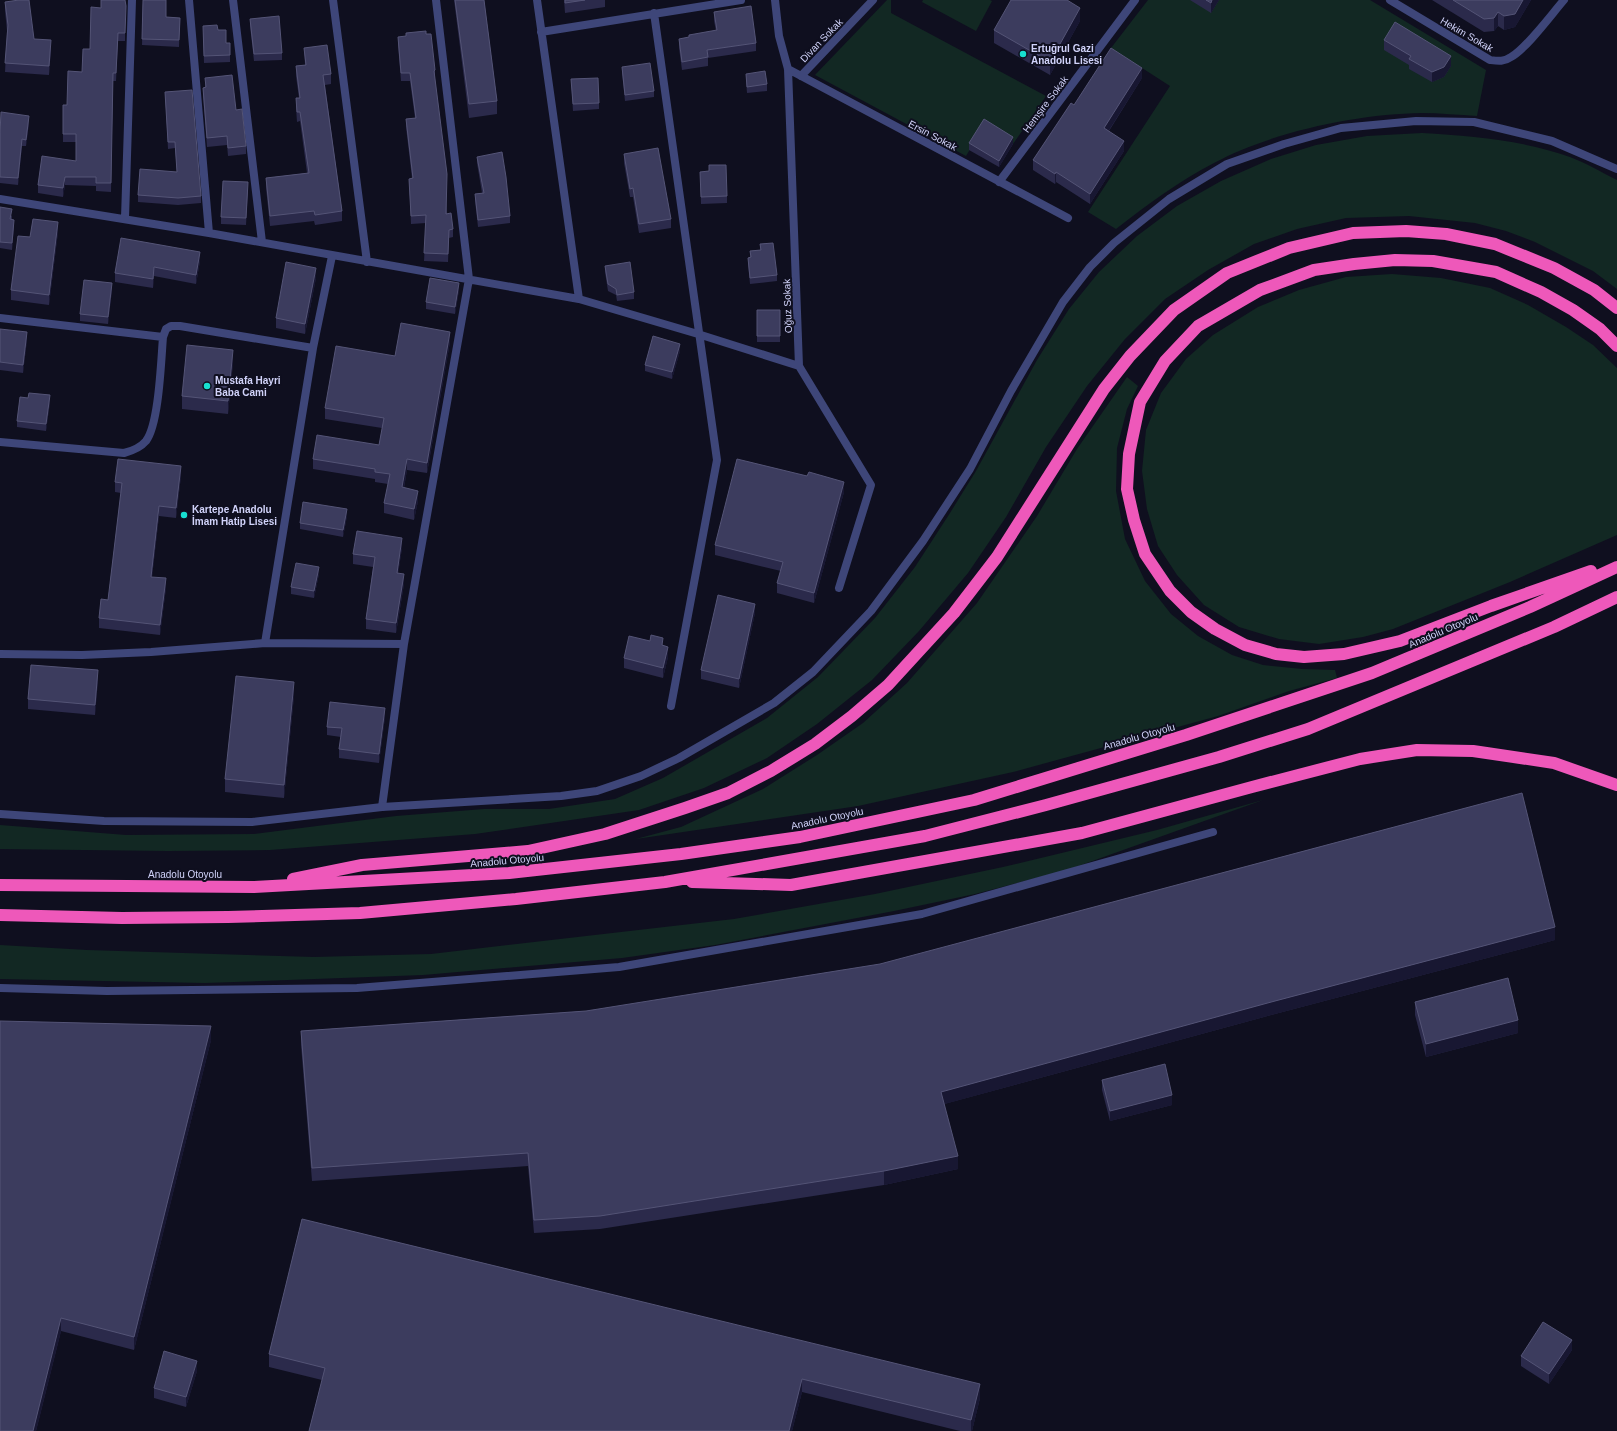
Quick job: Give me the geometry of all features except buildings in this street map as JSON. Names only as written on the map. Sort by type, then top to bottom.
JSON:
[{"type":"highway","points":[[254,887],[362,865],[528,851],[605,834],[728,793],[771,771],[815,744],[852,716],[888,685],[954,613],[997,557],[1104,389],[1130,356],[1174,310],[1227,273],[1289,248],[1353,233],[1413,231],[1446,234],[1494,244],[1554,268],[1594,290],[1617,308]]},
{"type":"highway","points":[[1617,346],[1600,329],[1572,310],[1541,292],[1496,272],[1433,261],[1395,260],[1314,270],[1260,290],[1198,326],[1164,361],[1140,402],[1129,454],[1127,489],[1134,520],[1145,554],[1170,591],[1192,612],[1215,629],[1245,645],[1276,654],[1304,657],[1344,654],[1400,640],[1491,606],[1617,562]]},
{"type":"highway","name":"Anadolu Otoyolu","points":[[0,885],[254,887],[509,873],[681,854],[800,837],[974,800],[1186,735],[1372,673],[1530,607],[1617,567]]},
{"type":"highway","points":[[0,915],[130,918],[360,913],[516,899],[665,882],[925,836],[1046,805],[1219,757],[1308,729],[1554,627],[1617,598]]},
{"type":"highway","points":[[665,882],[799,884],[1082,833],[1360,759],[1417,750],[1473,751],[1554,764],[1617,785]]},
{"type":"street","points":[[125,218],[132,0]]},
{"type":"street","points":[[189,0],[209,233]]},
{"type":"street","points":[[233,0],[262,242]]},
{"type":"street","points":[[333,0],[366,262]]},
{"type":"street","points":[[382,807],[404,644],[469,280],[436,0]]},
{"type":"street","points":[[537,0],[579,300]]},
{"type":"street","points":[[542,32],[741,0]]},
{"type":"street","name":"Oğuz Sokak","points":[[775,0],[779,36],[788,69],[799,366],[871,485],[839,588]]},
{"type":"street","name":"Divan Sokak","points":[[801,76],[873,0]]},
{"type":"street","name":"Hemşire Sokak","points":[[999,182],[1135,0]]},
{"type":"street","name":"Hekim Sokak","points":[[1390,0],[1490,60],[1501,61],[1511,58],[1521,50],[1564,0]]},
{"type":"street","points":[[654,13],[698,334],[717,460],[671,706]]},
{"type":"street","name":"Ersin Sokak","points":[[788,69],[1068,218]]},
{"type":"street","points":[[0,814],[104,822],[252,822],[382,807],[561,796],[597,791],[641,776],[679,758],[774,703],[812,672],[871,610],[923,541],[970,469],[1011,391],[1063,302],[1090,267],[1114,243],[1169,199],[1227,164],[1284,144],[1340,128],[1416,121],[1474,122],[1552,141],[1617,168]]},
{"type":"street","points":[[0,198],[262,242],[579,300],[698,334],[799,366]]},
{"type":"street","points":[[265,643],[313,348],[332,256]]},
{"type":"street","points":[[0,318],[163,337]]},
{"type":"street","points":[[0,442],[124,453],[140,447],[151,432],[155,418],[163,337],[166,329],[171,326],[180,326],[313,348]]},
{"type":"street","points":[[0,654],[82,655],[151,652],[265,643],[404,644]]},
{"type":"street","points":[[0,988],[107,991],[357,988],[619,967],[922,914],[1213,832]]},
{"type":"green space","points":[[887,0],[891,0],[891,13],[1046,96],[1013,144],[984,126],[966,156],[815,75]]},
{"type":"green space","points":[[923,0],[992,1],[976,31],[922,2]]},
{"type":"green space","points":[[1148,0],[1370,0],[1486,70],[1477,116],[1422,113],[1370,117],[1315,127],[1261,142],[1201,170],[1139,211],[1116,229],[1088,212],[1170,86],[1111,48]]},
{"type":"green space","points":[[1422,133],[1478,137],[1534,146],[1576,159],[1617,180],[1617,289],[1593,271],[1535,242],[1506,231],[1475,223],[1409,216],[1346,218],[1297,229],[1254,244],[1208,270],[1165,299],[1125,339],[1087,386],[1046,447],[1006,517],[968,573],[919,631],[872,680],[817,724],[767,758],[704,788],[639,810],[475,834],[270,850],[168,851],[0,849],[0,825],[126,835],[254,834],[396,816],[484,809],[549,809],[615,799],[663,778],[767,718],[818,677],[875,618],[915,567],[950,513],[976,471],[1037,360],[1069,309],[1099,272],[1137,236],[1177,206],[1221,181],[1271,159],[1316,145],[1367,136]]},
{"type":"green space","points":[[1392,274],[1441,278],[1490,288],[1528,305],[1566,327],[1593,345],[1617,368],[1617,535],[1510,582],[1393,629],[1363,637],[1319,644],[1279,639],[1239,627],[1204,605],[1177,575],[1158,546],[1147,509],[1142,471],[1146,430],[1161,393],[1186,359],[1213,335],[1258,307],[1299,290],[1346,277]]},
{"type":"green space","points":[[1127,377],[1138,386],[1127,409],[1117,448],[1116,491],[1125,539],[1145,581],[1171,614],[1198,636],[1232,655],[1263,665],[1302,669],[1335,670],[1337,678],[1289,691],[1218,716],[1013,772],[858,806],[636,839],[681,827],[763,789],[817,755],[863,723],[907,683],[977,603],[1037,516],[1077,449]]},
{"type":"green space","points":[[1263,800],[1070,869],[975,894],[715,945],[622,958],[423,975],[205,983],[0,979],[0,945],[87,950],[314,957],[431,954],[734,919],[875,894],[1003,867],[1157,830]]},
{"type":"place","name":"Ertuğrul Gazi Anadolu Lisesi","points":[[1023,54]]},
{"type":"place","name":"Mustafa Hayri Baba Cami","points":[[207,386]]},
{"type":"place","name":"Kartepe Anadolu İmam Hatip Lisesi","points":[[184,515]]}]
